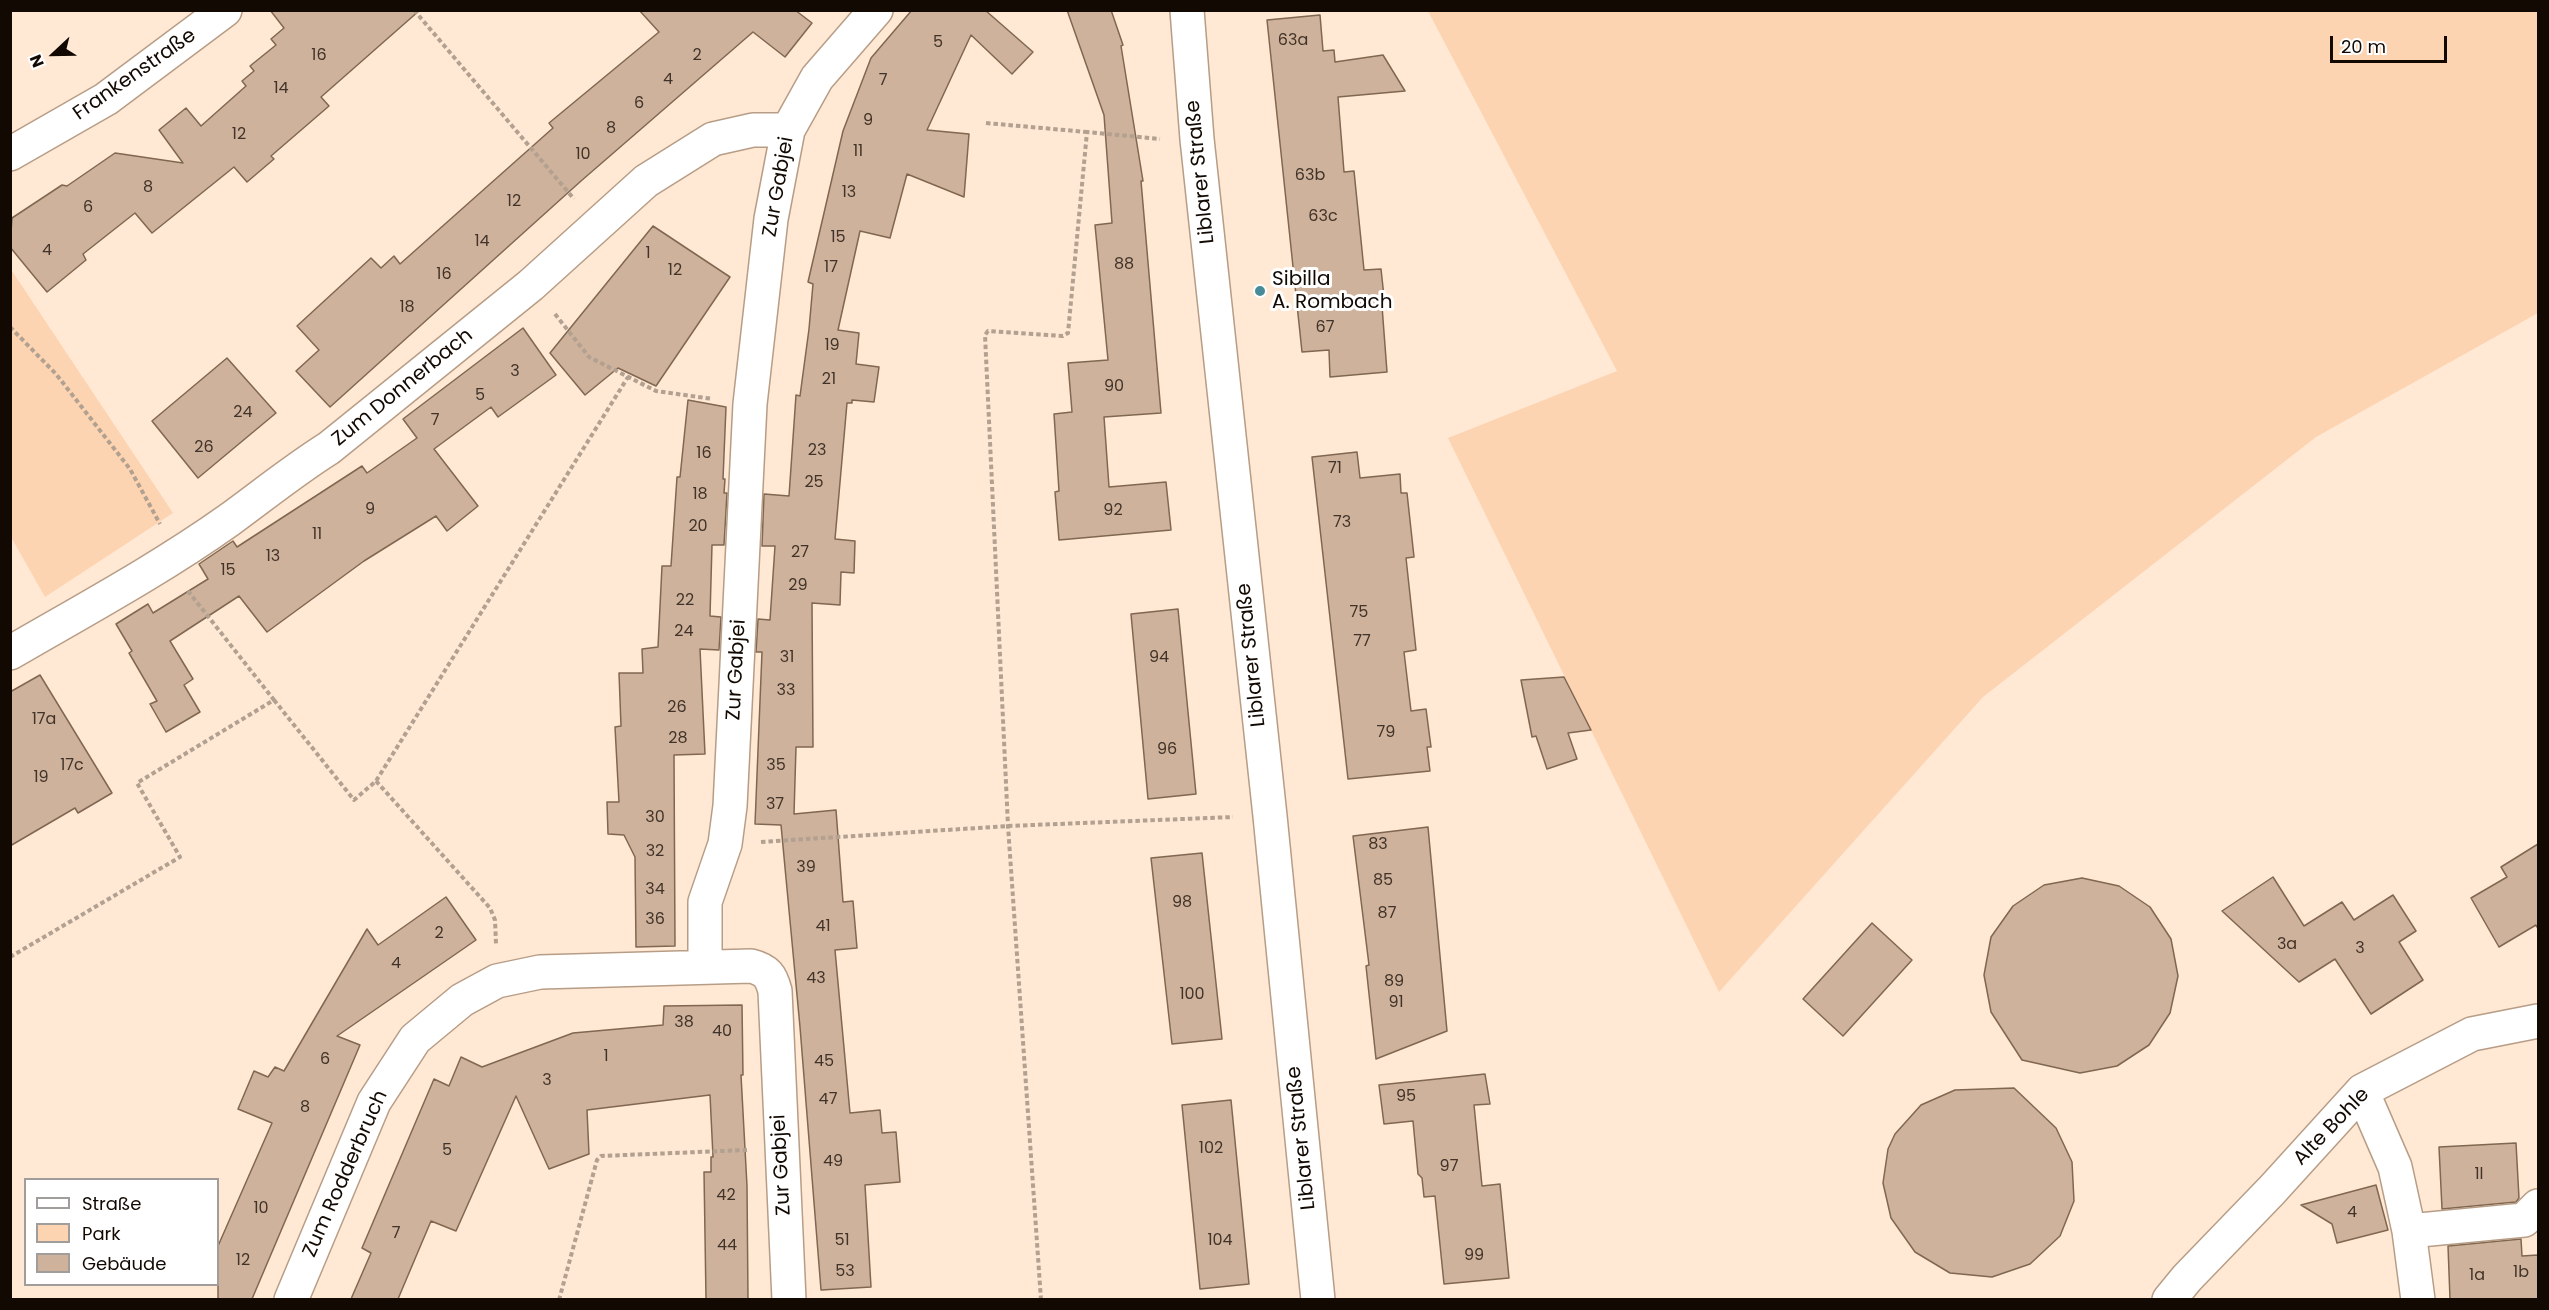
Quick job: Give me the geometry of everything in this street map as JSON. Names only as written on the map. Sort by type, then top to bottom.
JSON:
[{"type":"street","name":"Frankenstraße","points":[[10,154],[106,99],[225,10]]},
{"type":"street","name":"Zur Gabjei","points":[[789,1299],[775,991],[764,969],[751,966],[705,966],[705,902],[725,844],[730,806],[750,404],[771,219],[788,130],[817,78],[876,10]]},
{"type":"street","name":"Liblarer Straße","points":[[1187,10],[1197,139],[1270,816],[1318,1299]]},
{"type":"street","name":"Zum Donnerbach","points":[[10,653],[169,559],[229,520],[293,471],[329,448],[531,285],[646,181],[713,139],[753,130],[788,130]]},
{"type":"street","name":"Zum Rodderbruch","points":[[291,1299],[374,1102],[415,1039],[462,1000],[497,981],[540,972],[705,966]]},
{"type":"street","name":"Alte Bohle","points":[[2169,1299],[2362,1091],[2472,1034],[2538,1021]]},
{"type":"street","points":[[2362,1091],[2395,1167],[2409,1231],[2418,1299]]},
{"type":"street","points":[[2409,1231],[2524,1220],[2538,1206]]},
{"type":"path","points":[[414,10],[596,224]]},
{"type":"path","points":[[986,123],[1162,139],[1197,139]]},
{"type":"path","points":[[1041,1299],[1008,826],[986,335],[988,331],[1063,336],[1068,333],[1088,132]]},
{"type":"path","points":[[531,285],[589,357],[656,391],[750,404]]},
{"type":"path","points":[[10,327],[56,374],[130,469],[160,525],[169,559],[194,600],[354,800],[376,781],[628,377]]},
{"type":"path","points":[[10,957],[180,857],[137,783],[274,700]]},
{"type":"path","points":[[376,781],[490,908],[495,920],[497,981]]},
{"type":"path","points":[[725,844],[1008,826],[1270,816]]},
{"type":"path","points":[[559,1299],[597,1160],[601,1156],[781,1149]]},
{"type":"green space","points":[[1428,11],[2538,11],[2538,313],[2316,437],[1983,697],[1719,992],[1448,438],[1617,371]]},
{"type":"green space","points":[[10,268],[173,513],[45,597],[11,537]]},
{"type":"building","points":[[270,10],[420,10],[321,97],[329,106],[271,156],[274,159],[247,182],[234,167],[152,233],[135,213],[83,254],[86,260],[47,292],[10,247],[12,218],[62,185],[67,186],[115,153],[183,163],[159,130],[186,108],[201,126],[246,86],[242,81],[254,71],[250,66],[276,45],[271,39],[284,28]]},
{"type":"building","points":[[639,10],[795,10],[812,23],[785,57],[753,32],[581,181],[330,407],[296,371],[319,350],[297,326],[371,258],[381,268],[394,256],[400,264],[553,128],[549,123],[659,32]]},
{"type":"building","points":[[912,10],[985,10],[1033,52],[1012,74],[971,35],[927,130],[969,134],[964,197],[907,174],[890,238],[860,231],[838,330],[859,333],[856,364],[879,367],[874,402],[852,400],[852,403],[847,403],[835,539],[855,541],[854,573],[841,572],[840,605],[812,603],[813,747],[796,747],[794,814],[836,810],[843,902],[853,901],[857,948],[835,950],[850,1113],[880,1110],[882,1133],[896,1132],[900,1182],[865,1185],[871,1287],[821,1290],[781,825],[755,824],[762,652],[756,652],[758,619],[770,620],[775,546],[762,546],[764,494],[789,496],[796,395],[800,396],[813,284],[808,282],[843,131],[871,58]]},
{"type":"building","points":[[1067,10],[1111,10],[1123,45],[1121,46],[1143,181],[1141,181],[1161,413],[1104,417],[1109,487],[1166,482],[1171,530],[1059,540],[1055,492],[1059,491],[1054,414],[1072,412],[1068,363],[1108,360],[1095,225],[1112,223],[1104,115]]},
{"type":"building","points":[[1320,15],[1323,51],[1334,50],[1335,62],[1383,55],[1405,91],[1338,97],[1344,172],[1354,171],[1364,270],[1381,269],[1385,306],[1382,306],[1387,372],[1330,377],[1329,350],[1302,352],[1267,20]]},
{"type":"building","points":[[653,226],[730,277],[656,386],[618,368],[585,395],[550,353]]},
{"type":"building","points":[[523,328],[556,375],[498,417],[491,407],[434,449],[478,506],[447,531],[436,516],[364,561],[267,632],[239,596],[170,641],[193,679],[184,685],[200,712],[166,732],[150,704],[157,701],[129,653],[132,651],[116,624],[148,604],[153,613],[208,579],[199,564],[233,541],[237,547],[362,466],[367,473],[417,438],[403,419]]},
{"type":"building","points":[[227,358],[276,413],[198,478],[152,421]]},
{"type":"building","points":[[688,400],[726,407],[723,479],[725,479],[724,493],[727,493],[724,545],[712,545],[710,616],[721,617],[719,650],[700,649],[705,754],[674,755],[675,946],[636,947],[635,857],[624,835],[608,834],[607,802],[619,802],[615,727],[621,726],[619,673],[643,673],[642,649],[658,647],[662,566],[671,566],[677,477],[680,477]]},
{"type":"building","points":[[1357,452],[1360,478],[1400,474],[1401,493],[1407,493],[1414,557],[1406,558],[1416,650],[1404,652],[1411,711],[1426,709],[1431,747],[1427,747],[1430,771],[1348,779],[1312,457]]},
{"type":"building","points":[[1178,609],[1196,794],[1148,799],[1131,614]]},
{"type":"building","points":[[40,675],[112,793],[78,813],[75,808],[10,846],[10,692]]},
{"type":"building","points":[[1564,677],[1591,730],[1568,733],[1577,759],[1547,769],[1536,736],[1532,737],[1521,680]]},
{"type":"building","points":[[1428,827],[1447,1031],[1376,1059],[1366,966],[1369,965],[1353,836]]},
{"type":"building","points":[[2538,844],[2538,929],[2536,925],[2499,947],[2471,898],[2507,877],[2501,867]]},
{"type":"building","points":[[1202,853],[1222,1039],[1172,1044],[1151,858]]},
{"type":"building","points":[[2273,877],[2304,926],[2342,902],[2354,920],[2393,895],[2416,931],[2399,942],[2423,980],[2371,1014],[2335,959],[2299,982],[2222,911]]},
{"type":"building","points":[[2082,878],[2119,886],[2150,907],[2171,939],[2178,976],[2170,1013],[2149,1045],[2117,1066],[2080,1073],[2022,1060],[1991,1012],[1984,975],[1991,937],[2013,906],[2044,885]]},
{"type":"building","points":[[446,897],[476,940],[337,1036],[360,1045],[252,1299],[218,1299],[219,1244],[272,1123],[238,1109],[254,1071],[268,1077],[275,1067],[284,1071],[367,929],[378,945]]},
{"type":"building","points":[[1872,923],[1912,960],[1843,1036],[1803,999]]},
{"type":"building","points":[[742,1005],[743,1075],[741,1075],[747,1186],[748,1299],[706,1299],[704,1172],[711,1172],[711,1157],[713,1157],[710,1095],[587,1110],[589,1154],[549,1169],[516,1096],[456,1231],[431,1221],[398,1299],[351,1299],[371,1253],[362,1248],[434,1079],[449,1086],[461,1057],[482,1067],[573,1033],[663,1025],[664,1006]]},
{"type":"building","points":[[1485,1074],[1490,1104],[1474,1105],[1482,1186],[1500,1184],[1509,1278],[1444,1284],[1435,1196],[1424,1197],[1422,1178],[1418,1174],[1413,1121],[1384,1124],[1379,1085]]},
{"type":"building","points":[[2014,1088],[2056,1128],[2072,1162],[2074,1201],[2060,1236],[2030,1264],[1992,1277],[1950,1273],[1915,1252],[1891,1218],[1883,1183],[1888,1149],[1895,1134],[1921,1105],[1955,1090]]},
{"type":"building","points":[[1231,1100],[1249,1284],[1200,1289],[1182,1105]]},
{"type":"building","points":[[2516,1143],[2519,1198],[2516,1202],[2442,1209],[2439,1147]]},
{"type":"building","points":[[2376,1185],[2388,1230],[2337,1243],[2332,1224],[2301,1205]]},
{"type":"building","points":[[2521,1239],[2522,1256],[2538,1255],[2538,1299],[2450,1299],[2448,1246]]},
{"type":"place","name":"Sibilla A. Rombach","points":[[1260,291]]}]
